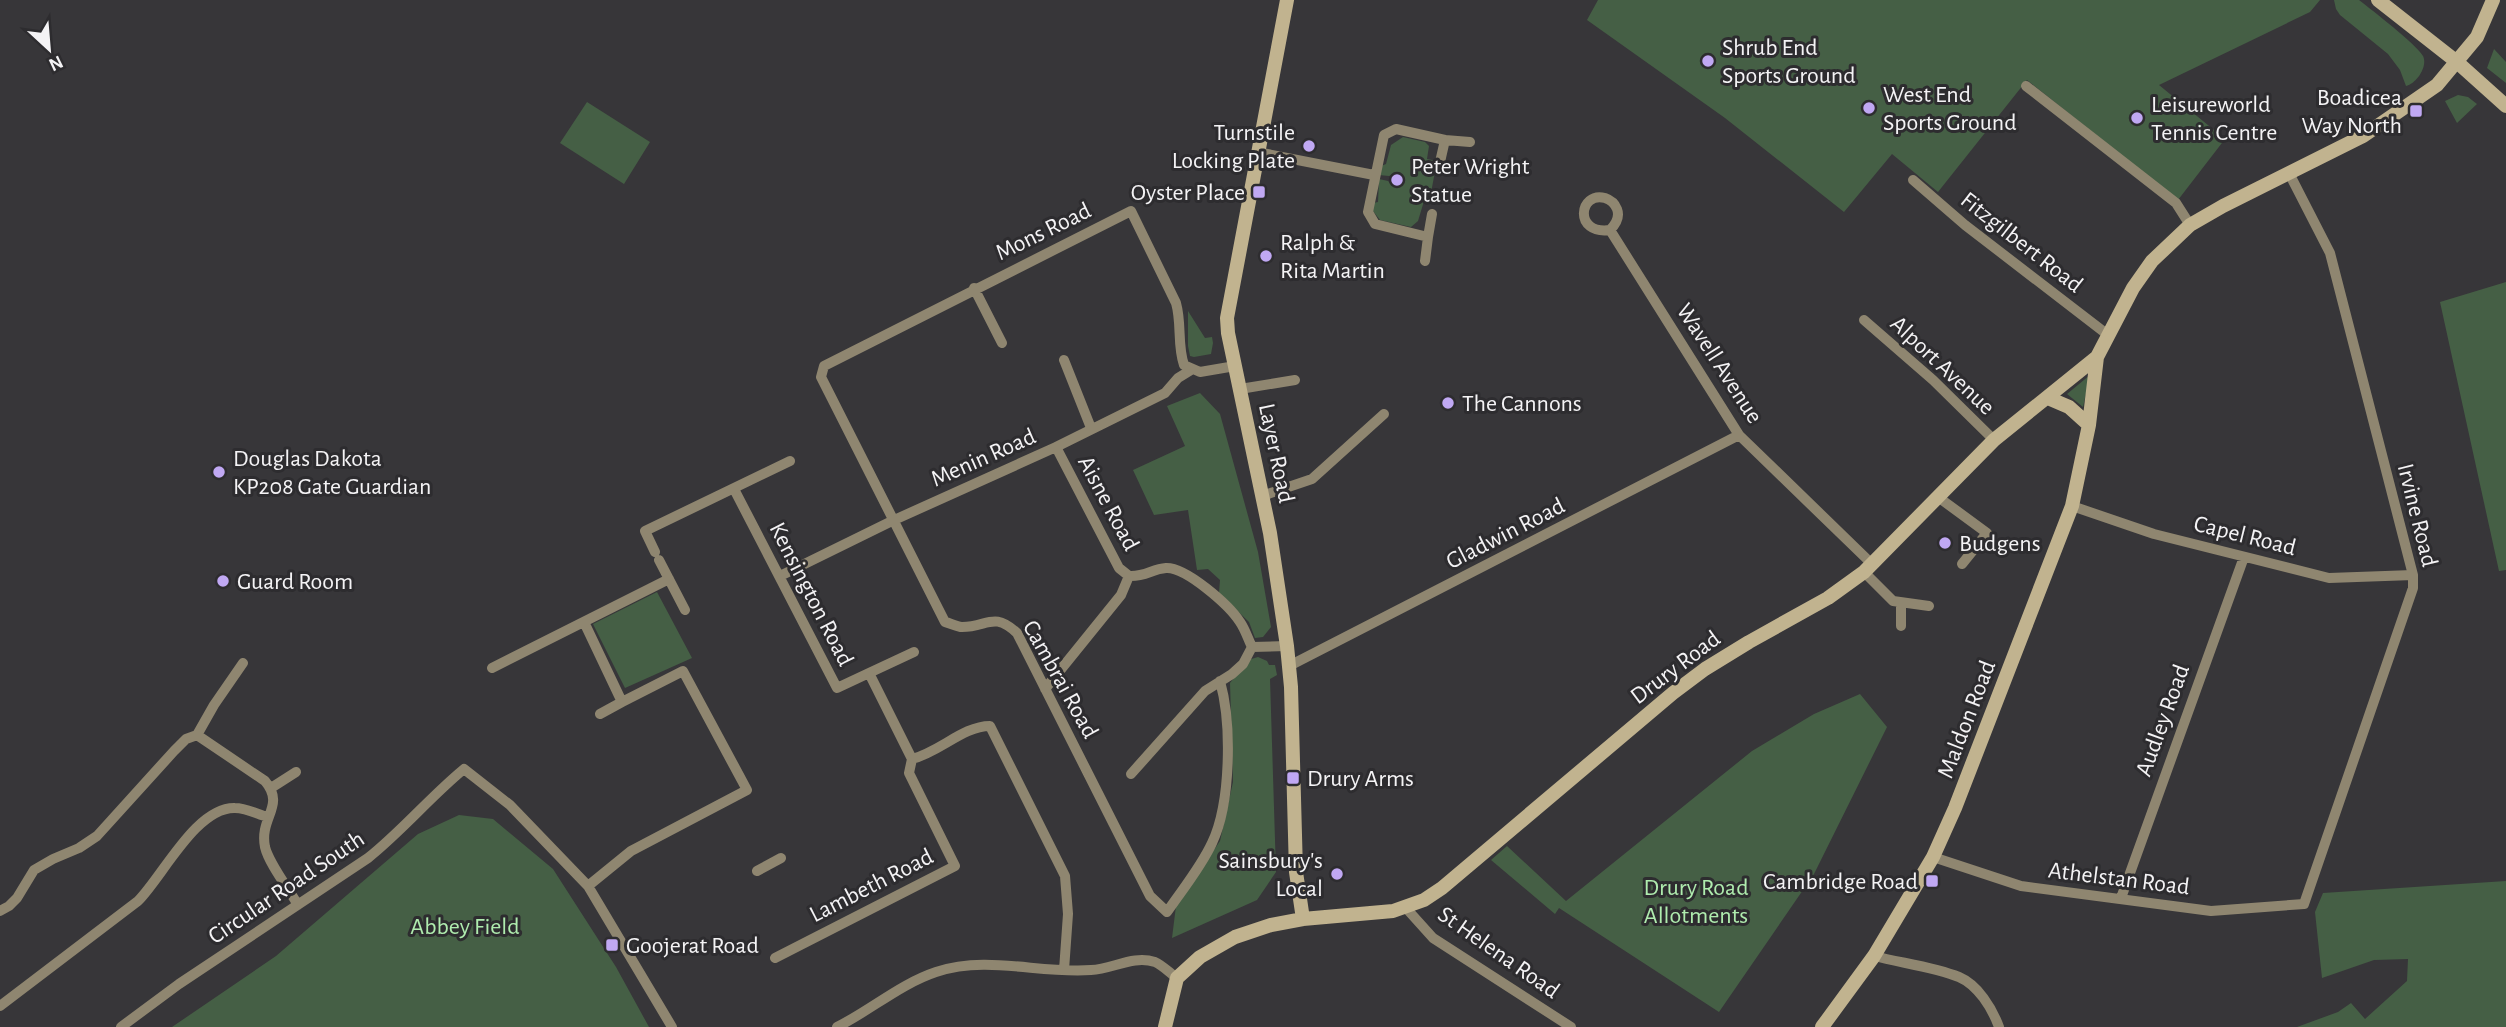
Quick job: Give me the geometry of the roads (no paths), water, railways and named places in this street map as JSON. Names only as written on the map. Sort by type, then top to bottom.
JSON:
[{"type":"main road","name":"Layer Road","points":[[1287,0],[1227,318],[1270,533],[1289,666],[1296,872],[1303,919]]},
{"type":"main road","points":[[2378,0],[2457,62],[2506,106]]},
{"type":"main road","points":[[2097,357],[2133,288],[2152,261],[2190,225],[2363,136],[2437,85],[2477,37],[2493,0]]},
{"type":"main road","name":"Drury Road","points":[[1177,978],[1200,957],[1235,937],[1271,925],[1303,919],[1406,908],[1442,888],[1706,668],[1828,598],[1868,568],[1994,440],[2097,357]]},
{"type":"main road","name":"Maldon Road","points":[[1822,1027],[1874,956],[1933,856],[1975,760],[2072,506],[2089,425],[2097,357]]},
{"type":"main road","points":[[2048,398],[2069,407],[2089,425]]},
{"type":"main road","points":[[1164,1027],[1177,978]]},
{"type":"street","points":[[2026,86],[2176,203],[2190,225]]},
{"type":"street","points":[[1429,237],[1375,224],[1367,212],[1384,135],[1396,129],[1470,142]]},
{"type":"street","points":[[1440,162],[1445,139]]},
{"type":"street","points":[[1257,152],[1374,175]]},
{"type":"street","name":"Irvine Road","points":[[2290,175],[2330,253],[2413,575],[2413,588],[2304,904]]},
{"type":"street","name":"Fitzgilbert Road","points":[[1913,180],[1965,225],[2108,335]]},
{"type":"street","name":"Mons Road","points":[[824,366],[1131,211],[1177,303],[1181,355],[1184,365],[1191,370]]},
{"type":"street","points":[[1425,261],[1432,214]]},
{"type":"street","name":"Wavell Avenue","points":[[1610,230],[1739,435],[1868,568],[1893,601],[1902,603]]},
{"type":"street","name":"Mons Road","points":[[974,288],[1002,343]]},
{"type":"street","name":"Alport Avenue","points":[[1864,320],[1933,380],[1994,440]]},
{"type":"street","points":[[1064,360],[1091,428]]},
{"type":"street","name":"Cambrai Road","points":[[824,366],[821,377],[945,622],[962,627],[991,620],[1005,622],[1017,633],[1150,896],[1167,912],[1211,845],[1220,819],[1226,778],[1226,715],[1220,681]]},
{"type":"street","points":[[1191,370],[1200,372],[1235,366]]},
{"type":"street","name":"Menin Road","points":[[780,576],[1165,393],[1178,377],[1191,370]]},
{"type":"street","points":[[1240,389],[1295,380]]},
{"type":"street","points":[[1262,496],[1312,480],[1384,414]]},
{"type":"street","name":"Gladwin Road","points":[[1289,666],[1739,435]]},
{"type":"street","name":"Aisne Road","points":[[1056,447],[1119,568],[1129,576],[1140,577],[1164,568],[1187,573],[1240,622],[1252,647]]},
{"type":"street","points":[[685,610],[645,531],[790,461]]},
{"type":"street","name":"Kensington Road","points":[[734,489],[837,688],[914,652]]},
{"type":"street","points":[[1938,497],[1987,533],[1962,564]]},
{"type":"street","name":"Capel Road","points":[[2072,506],[2154,534],[2329,578],[2413,575]]},
{"type":"street","name":"Audley Road","points":[[2121,898],[2244,557]]},
{"type":"street","name":"Aisne Road","points":[[1045,689],[1121,595],[1129,576]]},
{"type":"street","points":[[492,668],[669,579]]},
{"type":"street","points":[[1902,626],[1902,603],[1929,606]]},
{"type":"street","points":[[584,622],[622,702]]},
{"type":"street","points":[[1131,774],[1205,691],[1243,664],[1252,647],[1286,646]]},
{"type":"street","points":[[0,911],[17,898],[34,870],[79,848],[97,835],[186,739],[197,735],[210,704],[243,663]]},
{"type":"street","points":[[600,714],[684,671],[747,790],[631,851],[588,886],[672,1027]]},
{"type":"street","name":"Kensington Road","points":[[869,673],[912,759]]},
{"type":"street","points":[[912,759],[928,755],[978,726],[990,726],[1065,876],[1068,914],[1064,970]]},
{"type":"street","points":[[197,735],[265,780],[271,788],[275,798],[263,835],[266,852],[298,905]]},
{"type":"street","name":"Lambeth Road","points":[[775,958],[955,866],[909,773],[912,759]]},
{"type":"street","name":"Circular Road South","points":[[121,1027],[179,984],[368,858],[397,835],[443,786],[464,769],[510,805],[588,886]]},
{"type":"street","points":[[271,788],[296,772]]},
{"type":"street","points":[[0,1006],[138,901],[155,883],[179,847],[195,829],[219,811],[232,807],[241,808],[267,817]]},
{"type":"street","name":"Athelstan Road","points":[[1933,856],[2021,886],[2211,911],[2304,904]]},
{"type":"street","points":[[757,871],[781,859]]},
{"type":"street","name":"St Helena Road","points":[[1406,908],[1433,938],[1571,1027]]},
{"type":"street","points":[[1874,956],[1960,978],[1982,996],[1999,1027]]},
{"type":"street","points":[[838,1027],[861,1016],[898,989],[935,972],[960,966],[986,964],[1093,971],[1133,960],[1155,962],[1177,978]]},
{"type":"place","name":"Shrub End Sports Ground","points":[[1708,61]]},
{"type":"place","name":"West End Sports Ground","points":[[1869,108]]},
{"type":"place","name":"Boadicea Way North","points":[[2416,111]]},
{"type":"place","name":"Leisureworld Tennis Centre","points":[[2137,118]]},
{"type":"place","name":"Turnstile Locking Plate","points":[[1309,146]]},
{"type":"place","name":"Peter Wright Statue","points":[[1397,180]]},
{"type":"place","name":"Oyster Place","points":[[1259,192]]},
{"type":"place","name":"Ralph & Rita Martin","points":[[1266,256]]},
{"type":"place","name":"The Cannons","points":[[1448,403]]},
{"type":"place","name":"Douglas Dakota KP208 Gate Guardian","points":[[219,472]]},
{"type":"place","name":"Budgens","points":[[1945,543]]},
{"type":"place","name":"Guard Room","points":[[223,581]]},
{"type":"place","name":"Drury Arms","points":[[1293,778]]},
{"type":"place","name":"Sainsbury's Local","points":[[1337,874]]},
{"type":"place","name":"Cambridge Road","points":[[1932,881]]},
{"type":"place","name":"Goojerat Road","points":[[612,945]]},
{"type":"park label","name":"Drury Road Allotments","points":[[1696,901]]},
{"type":"park label","name":"Abbey Field","points":[[465,926]]}]
